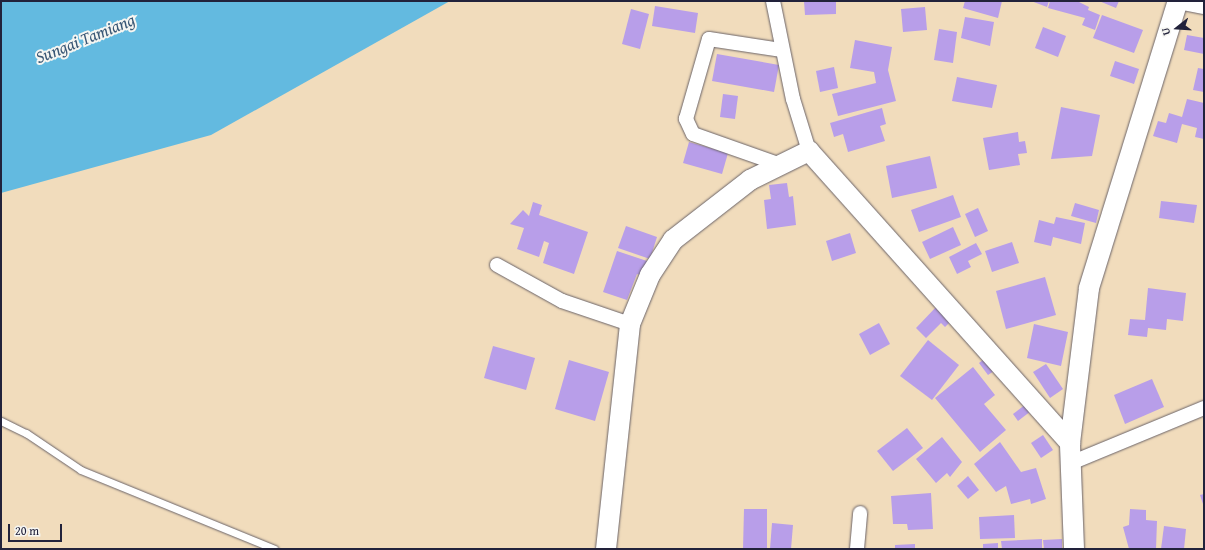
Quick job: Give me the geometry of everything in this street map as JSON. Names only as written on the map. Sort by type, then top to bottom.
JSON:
[{"type":"street","points":[[773,1],[782,50],[809,151],[1071,453]]},
{"type":"street","points":[[1074,549],[1071,453],[1089,288],[1178,2],[1204,7]]},
{"type":"street","points":[[781,165],[692,134],[686,120],[709,40],[782,50]]},
{"type":"street","points":[[606,549],[630,324],[650,275],[673,240],[750,180],[809,151]]},
{"type":"street","points":[[497,265],[562,301],[630,324]]},
{"type":"street","points":[[1071,453],[1204,408]]},
{"type":"street","points":[[857,549],[860,513]]},
{"type":"lane","points":[[1,421],[26,433],[81,470],[275,549]]},
{"type":"water","name":"Sungai Tamiang","points":[[1,1],[450,1],[211,135],[1,193]]},
{"type":"building","points":[[804,1],[836,1],[836,14],[805,15]]},
{"type":"building","points":[[965,1],[1002,1],[998,18],[963,8]]},
{"type":"building","points":[[1031,1],[1049,1],[1047,7]]},
{"type":"building","points":[[1050,1],[1077,1],[1089,7],[1088,10],[1100,15],[1095,30],[1082,25],[1085,18],[1048,8]]},
{"type":"building","points":[[1099,1],[1119,1],[1116,8]]},
{"type":"building","points":[[655,6],[698,13],[695,33],[652,26]]},
{"type":"building","points":[[925,7],[927,30],[903,32],[901,9]]},
{"type":"building","points":[[631,9],[649,14],[640,49],[622,44]]},
{"type":"building","points":[[1102,15],[1143,30],[1134,53],[1093,38]]},
{"type":"building","points":[[965,17],[994,22],[990,46],[961,38]]},
{"type":"building","points":[[1043,27],[1066,36],[1058,57],[1035,48]]},
{"type":"building","points":[[939,29],[957,32],[953,63],[934,60]]},
{"type":"building","points":[[1187,35],[1204,38],[1204,54],[1184,50]]},
{"type":"building","points":[[855,40],[892,47],[888,70],[896,101],[838,116],[832,94],[876,83],[874,72],[850,68]]},
{"type":"building","points":[[717,54],[779,65],[774,92],[712,81]]},
{"type":"building","points":[[1115,61],[1139,69],[1134,84],[1110,76]]},
{"type":"building","points":[[834,67],[838,88],[820,92],[816,71]]},
{"type":"building","points":[[1198,68],[1204,69],[1204,92],[1193,90]]},
{"type":"building","points":[[957,77],[997,85],[992,108],[952,101]]},
{"type":"building","points":[[723,94],[738,96],[735,119],[720,117]]},
{"type":"building","points":[[1187,99],[1204,103],[1204,139],[1195,137],[1197,128],[1182,124],[1177,143],[1153,136],[1158,121],[1166,123],[1169,113],[1182,117]]},
{"type":"building","points":[[1061,107],[1100,115],[1092,156],[1051,159]]},
{"type":"building","points":[[882,108],[886,124],[880,126],[885,141],[848,152],[843,134],[834,137],[830,123]]},
{"type":"building","points":[[1018,132],[1019,142],[1025,141],[1027,153],[1018,154],[1020,165],[989,170],[983,138]]},
{"type":"building","points":[[689,142],[728,153],[722,174],[683,163]]},
{"type":"building","points":[[930,156],[937,188],[892,198],[886,166]]},
{"type":"building","points":[[787,183],[789,197],[793,196],[796,225],[767,229],[764,200],[771,199],[769,185]]},
{"type":"building","points":[[953,195],[961,217],[919,232],[911,210]]},
{"type":"building","points":[[1161,201],[1197,205],[1194,223],[1159,218]]},
{"type":"building","points":[[533,202],[542,205],[539,215],[588,232],[574,274],[543,263],[549,243],[544,241],[539,257],[517,249],[524,228],[510,224],[523,210],[529,216]]},
{"type":"building","points":[[1075,203],[1099,210],[1096,223],[1071,216]]},
{"type":"building","points":[[978,208],[988,231],[975,237],[965,214]]},
{"type":"building","points":[[1056,217],[1085,223],[1081,244],[1053,237],[1051,246],[1034,242],[1039,220],[1054,224]]},
{"type":"building","points":[[626,226],[657,237],[650,259],[618,248]]},
{"type":"building","points":[[953,227],[961,245],[930,259],[922,242]]},
{"type":"building","points":[[850,233],[856,253],[832,261],[826,241]]},
{"type":"building","points":[[1012,242],[1019,263],[992,272],[985,251]]},
{"type":"building","points":[[976,243],[982,254],[968,261],[971,267],[957,274],[949,257]]},
{"type":"building","points":[[617,251],[647,261],[644,277],[637,274],[627,300],[603,292]]},
{"type":"building","points":[[1045,277],[1056,315],[1006,329],[996,291]]},
{"type":"building","points":[[1148,288],[1186,293],[1183,321],[1167,319],[1166,330],[1148,328],[1147,337],[1128,335],[1130,319],[1145,320]]},
{"type":"building","points":[[938,305],[952,320],[945,327],[941,323],[926,338],[916,328]]},
{"type":"building","points":[[879,323],[890,344],[870,355],[859,334]]},
{"type":"building","points":[[1034,324],[1068,332],[1061,366],[1027,358]]},
{"type":"building","points":[[928,340],[959,365],[932,400],[900,376]]},
{"type":"building","points":[[493,346],[535,358],[526,390],[484,378]]},
{"type":"building","points":[[988,356],[997,369],[988,375],[979,363]]},
{"type":"building","points":[[569,360],[609,372],[595,421],[555,409]]},
{"type":"building","points":[[1046,364],[1063,389],[1050,398],[1033,372]]},
{"type":"building","points":[[973,367],[995,395],[984,404],[1006,430],[980,452],[935,398]]},
{"type":"building","points":[[1152,379],[1164,407],[1125,424],[1114,395]]},
{"type":"building","points":[[1026,404],[1031,411],[1018,421],[1013,414]]},
{"type":"building","points":[[907,428],[923,448],[893,471],[877,451]]},
{"type":"building","points":[[1043,435],[1053,450],[1041,458],[1031,443]]},
{"type":"building","points":[[942,437],[962,462],[950,477],[947,473],[936,483],[916,459]]},
{"type":"building","points":[[1000,442],[1021,472],[1036,468],[1046,499],[1031,504],[1030,499],[1011,504],[1006,486],[996,492],[974,464]]},
{"type":"building","points":[[968,476],[979,490],[968,499],[957,486]]},
{"type":"building","points":[[931,493],[933,529],[908,530],[907,524],[893,524],[891,496]]},
{"type":"building","points":[[1204,494],[1204,507],[1200,495]]},
{"type":"building","points":[[744,509],[767,509],[767,549],[743,549]]},
{"type":"building","points":[[1130,509],[1146,510],[1146,520],[1157,521],[1156,549],[1129,549],[1123,527],[1129,525]]},
{"type":"building","points":[[1014,515],[1015,538],[980,539],[979,517]]},
{"type":"building","points":[[772,523],[793,525],[791,549],[770,549]]},
{"type":"building","points":[[1164,526],[1186,529],[1184,549],[1161,549]]},
{"type":"building","points":[[1042,539],[1042,549],[1002,549],[1001,541]]},
{"type":"building","points":[[1062,539],[1062,549],[1044,549],[1043,540]]},
{"type":"building","points":[[998,543],[998,549],[983,549],[983,544]]},
{"type":"building","points":[[915,544],[915,549],[895,549],[895,545]]}]
